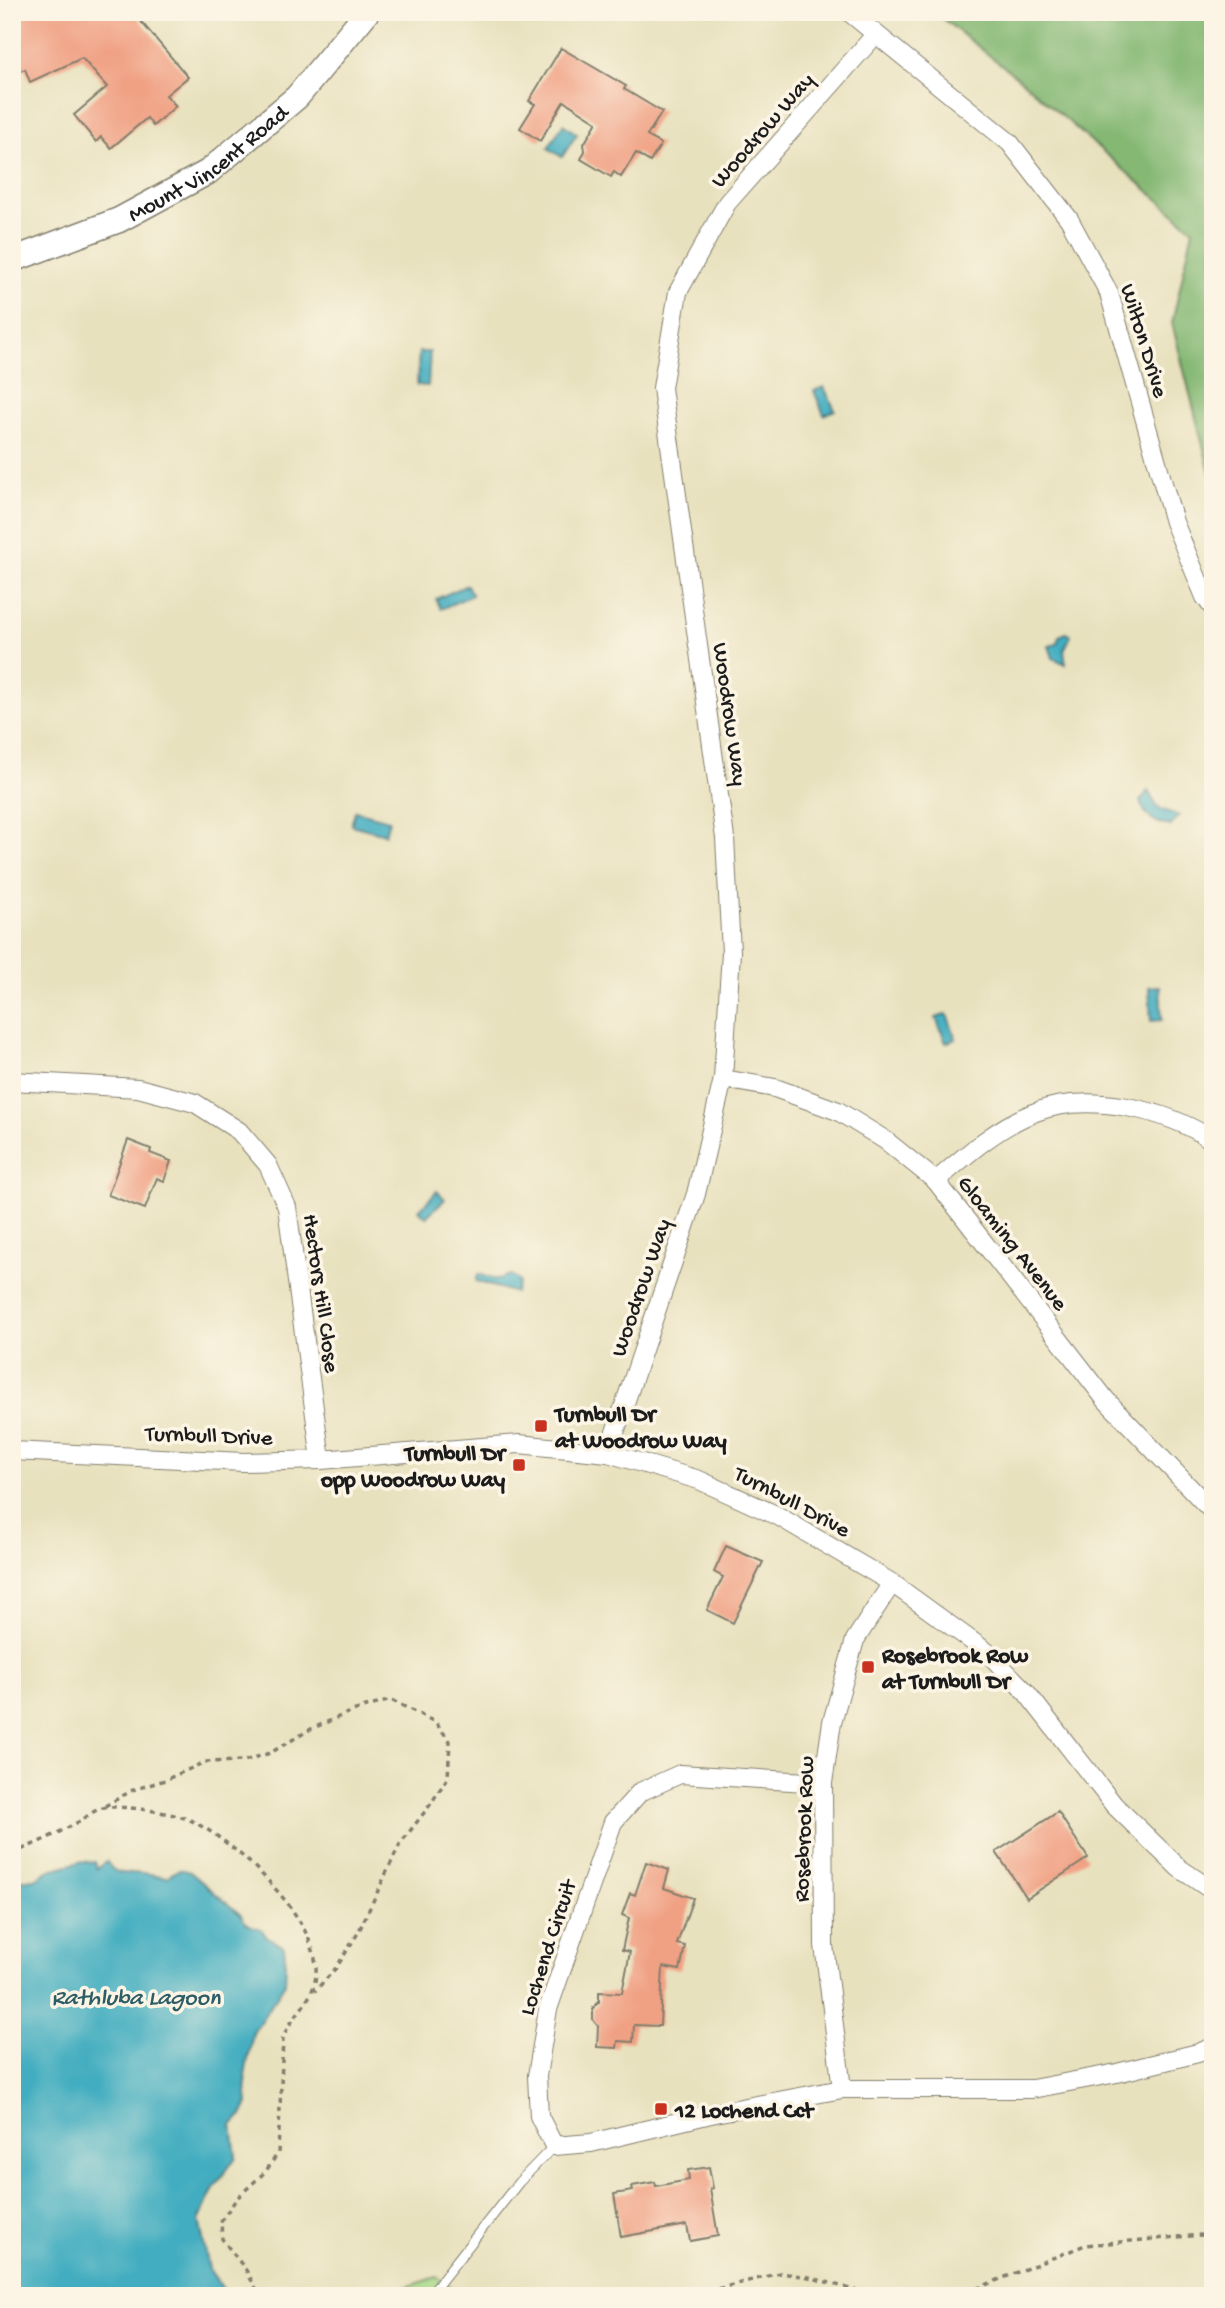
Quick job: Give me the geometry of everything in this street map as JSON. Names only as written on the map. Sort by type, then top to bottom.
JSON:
[{"type":"main road","name":"Mount Vincent Road","points":[[12,260],[118,220],[208,172],[297,97],[366,12]]},
{"type":"street","name":"Wilton Drive","points":[[849,12],[1010,143],[1069,219],[1108,293],[1174,522],[1205,597],[1213,608]]},
{"type":"street","name":"Woodrow Way","points":[[608,1453],[696,1194],[723,1079],[731,953],[725,838],[662,388],[678,292],[727,203],[876,35]]},
{"type":"street","name":"Gloaming Avenue","points":[[723,1079],[775,1088],[838,1111],[885,1140],[936,1181],[1106,1400],[1213,1512]]},
{"type":"street","name":"Hectors Hill Close","points":[[12,1081],[138,1088],[195,1103],[239,1131],[268,1165],[287,1207],[321,1460]]},
{"type":"street","points":[[936,1181],[987,1138],[1034,1112],[1083,1102],[1145,1110],[1203,1134],[1213,1141]]},
{"type":"street","name":"Turnbull Drive","points":[[12,1451],[244,1462],[321,1460],[519,1444],[608,1453],[699,1480],[778,1516],[892,1583],[988,1651],[1026,1692],[1114,1805],[1179,1868],[1213,1891]]},
{"type":"street","name":"Rosebrook Row","points":[[842,2089],[824,1945],[823,1783],[832,1722],[855,1640],[892,1583]]},
{"type":"street","name":"Lochend Circuit","points":[[554,2146],[539,2116],[537,2076],[548,2009],[613,1822],[640,1792],[680,1774],[823,1783]]},
{"type":"street","points":[[554,2146],[591,2143],[715,2113],[842,2089],[1032,2088],[1116,2073],[1213,2047]]},
{"type":"lane","points":[[429,2296],[519,2182],[554,2146]]},
{"type":"path","points":[[12,1853],[55,1834],[133,1790],[165,1780],[205,1762],[244,1761],[270,1753],[311,1729],[352,1711],[391,1700],[435,1722],[450,1741],[448,1777],[400,1844],[358,1933],[336,1968],[287,2027],[283,2038],[278,2153],[266,2171],[237,2198],[221,2221],[222,2239],[246,2270],[260,2296]]},
{"type":"path","points":[[102,1807],[167,1812],[192,1820],[227,1842],[252,1863],[296,1917],[310,1945],[317,1971],[314,1992]]},
{"type":"path","points":[[958,2296],[1086,2245],[1213,2234]]},
{"type":"path","points":[[688,2296],[780,2273],[809,2277],[875,2296]]},
{"type":"green space","points":[[934,12],[1213,12],[1213,485],[1172,323],[1193,230],[1022,81]]},
{"type":"green space","points":[[437,2277],[464,2296],[379,2296]]},
{"type":"water","points":[[563,124],[577,134],[562,157],[548,148]]},
{"type":"water","points":[[419,352],[430,352],[428,386],[417,385]]},
{"type":"water","points":[[824,387],[835,410],[824,415],[814,391]]},
{"type":"water","points":[[467,585],[472,595],[441,609],[436,599]]},
{"type":"water","points":[[1066,633],[1071,636],[1064,650],[1066,664],[1053,658],[1049,646],[1057,644],[1059,636]]},
{"type":"water","points":[[1148,791],[1158,808],[1179,816],[1171,826],[1155,821],[1145,811],[1140,801]]},
{"type":"water","points":[[355,811],[389,820],[385,834],[351,825]]},
{"type":"water","points":[[1160,986],[1162,1020],[1151,1021],[1149,987]]},
{"type":"water","points":[[947,1014],[956,1039],[946,1043],[936,1018]]},
{"type":"water","points":[[437,1191],[445,1199],[426,1217],[419,1210]]},
{"type":"water","points":[[478,1274],[496,1279],[511,1276],[519,1282],[515,1293],[476,1281]]},
{"type":"water","name":"Rathluba Lagoon","points":[[83,1861],[95,1862],[97,1869],[107,1862],[114,1870],[123,1873],[167,1877],[179,1869],[190,1872],[247,1923],[262,1929],[265,1935],[284,1947],[285,1983],[253,2033],[245,2075],[248,2103],[242,2116],[232,2125],[236,2157],[214,2188],[199,2220],[209,2269],[228,2296],[12,2296],[12,1881],[35,1879],[50,1870]]},
{"type":"building","points":[[12,12],[133,12],[188,77],[166,95],[176,106],[153,126],[147,118],[111,148],[101,137],[96,142],[74,115],[107,87],[82,58],[30,82],[25,69],[12,74]]},
{"type":"building","points":[[561,48],[626,86],[624,89],[662,112],[647,136],[661,144],[650,162],[636,153],[621,177],[614,172],[611,177],[581,159],[585,151],[584,144],[597,122],[564,101],[540,141],[520,128],[535,104],[529,101]]},
{"type":"building","points":[[128,1140],[171,1161],[164,1181],[157,1178],[145,1209],[108,1195]]},
{"type":"building","points":[[726,1546],[763,1562],[733,1623],[707,1610],[723,1577],[714,1572]]},
{"type":"building","points":[[1058,1812],[1088,1858],[1027,1898],[996,1852]]},
{"type":"building","points":[[646,1862],[669,1870],[664,1888],[693,1898],[677,1944],[685,1946],[680,1970],[663,1967],[660,2026],[634,2025],[633,2042],[618,2041],[617,2048],[597,2047],[598,2026],[593,2020],[593,2008],[599,2002],[599,1992],[622,1993],[630,1952],[622,1950],[629,1918],[622,1915],[630,1893],[635,1895]]},
{"type":"building","points":[[709,2167],[718,2236],[690,2241],[687,2225],[621,2237],[614,2194],[633,2191],[632,2186],[655,2182],[656,2186],[689,2180],[688,2170]]},
{"type":"place","name":"Turnbull Dr at Woodrow Way","points":[[541,1426]]},
{"type":"place","name":"Turnbull Dr opp Woodrow Way","points":[[519,1465]]},
{"type":"place","name":"Rosebrook Row at Turnbull Dr","points":[[868,1667]]},
{"type":"place","name":"12 Lochend Cct","points":[[661,2109]]}]
